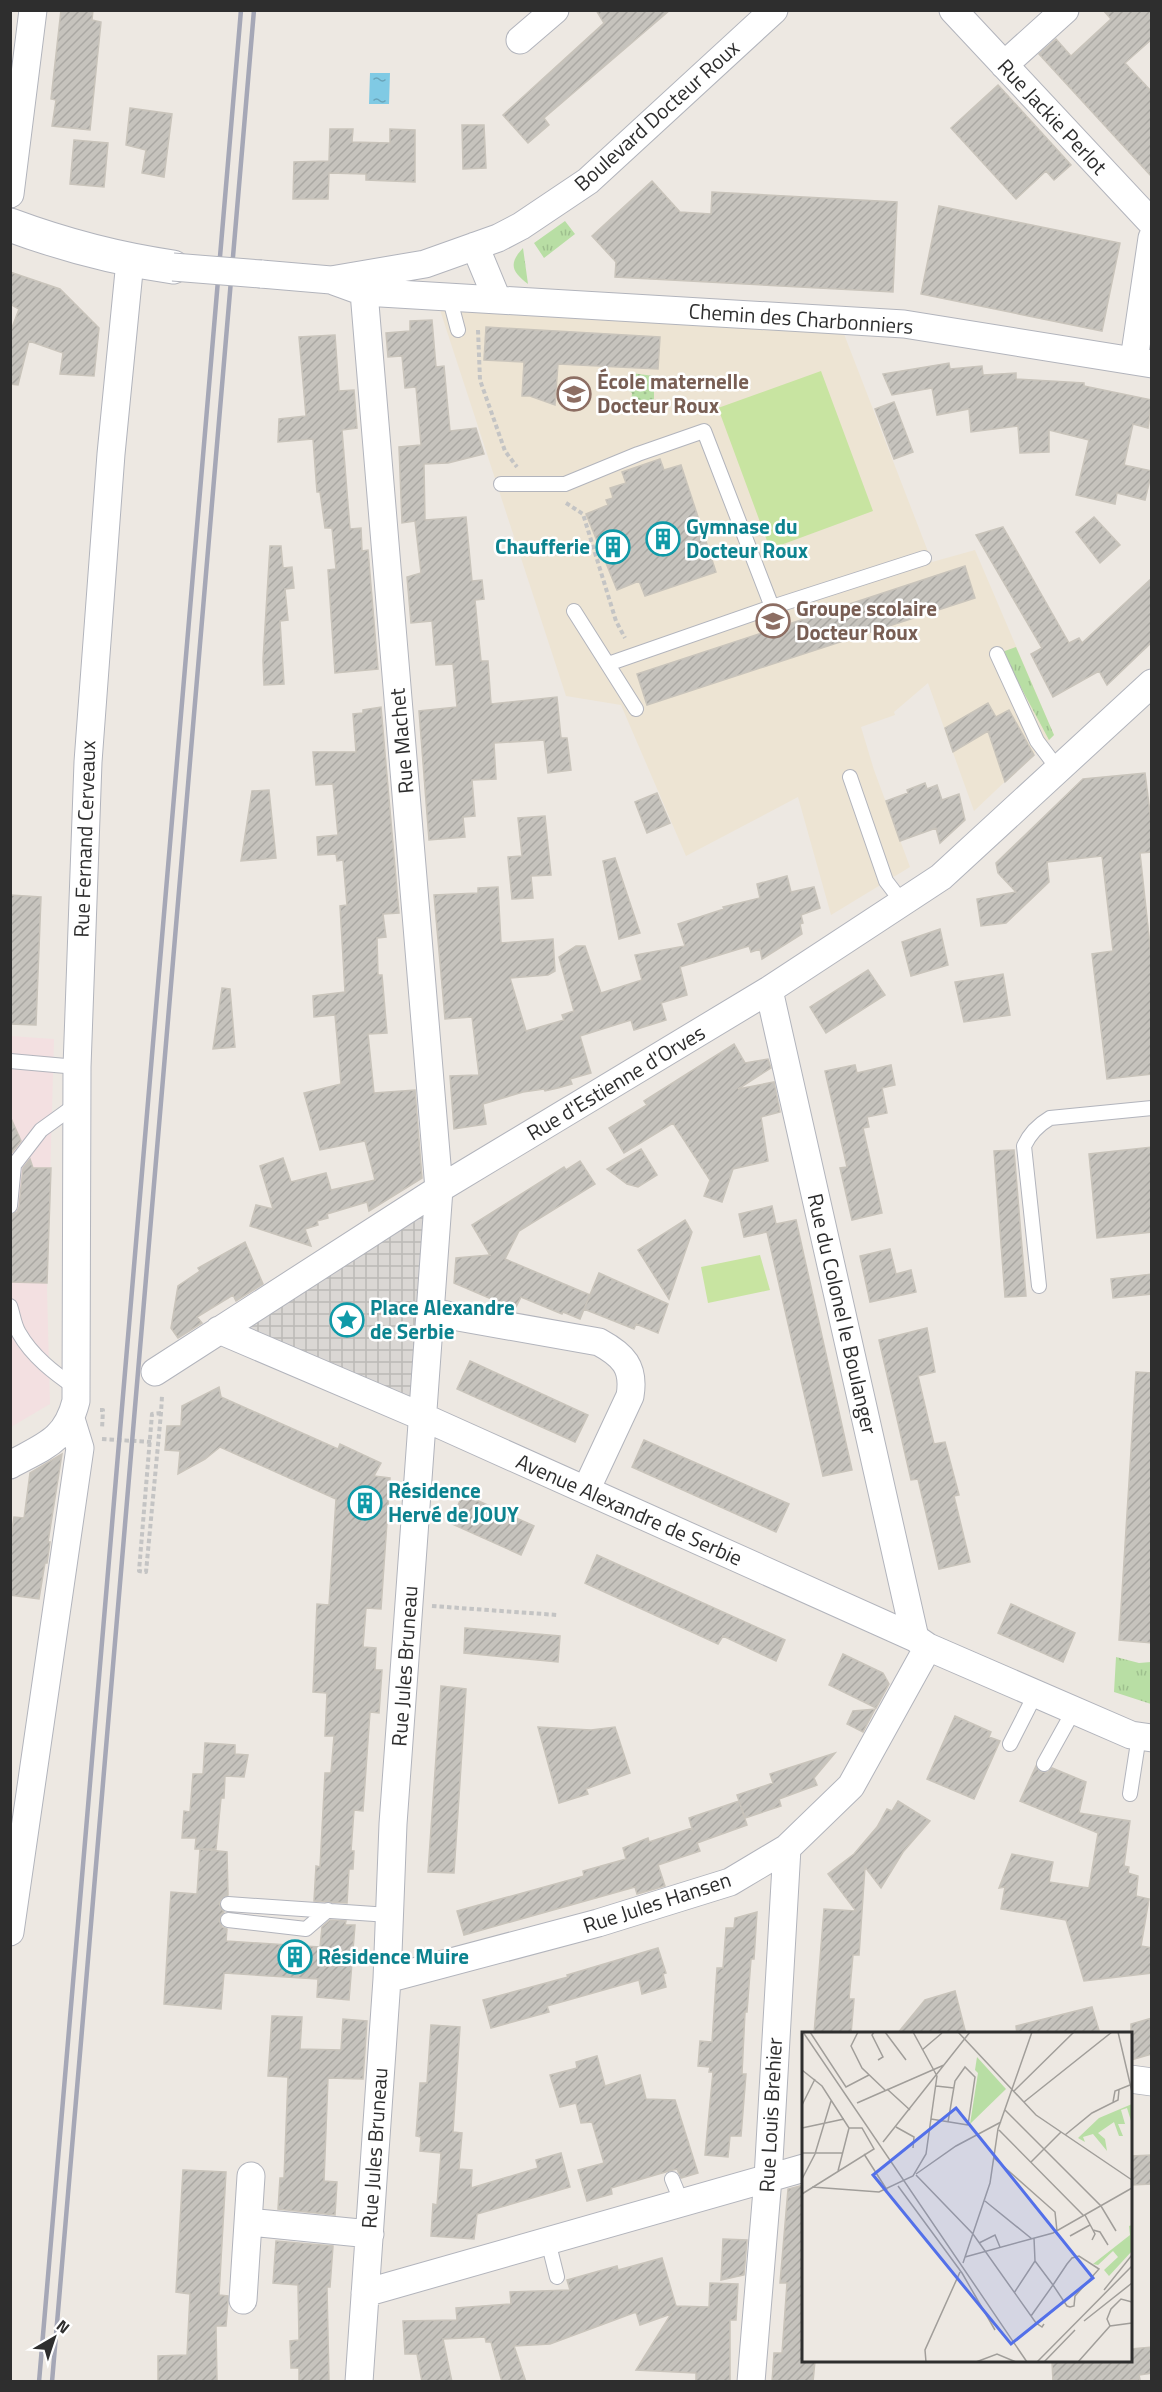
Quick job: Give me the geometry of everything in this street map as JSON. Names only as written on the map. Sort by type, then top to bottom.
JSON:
[{"type":"street","points":[[10,194],[33,10]]},
{"type":"street","points":[[520,40],[555,10]]},
{"type":"street","name":"Boulevard Docteur Roux","points":[[10,225],[53,241],[130,261],[173,267],[331,280],[426,264],[521,226],[588,181],[774,10]]},
{"type":"street","name":"Rue Jackie Perlot","points":[[953,10],[1152,223]]},
{"type":"street","points":[[1004,65],[1065,10]]},
{"type":"street","points":[[1143,362],[1152,238]]},
{"type":"street","points":[[474,246],[497,299]]},
{"type":"street","name":"Rue Fernand Cerveaux","points":[[71,1419],[76,1401],[77,1067],[87,762],[111,454],[130,261]]},
{"type":"street","name":"Boulevard Docteur Roux","points":[[331,280],[364,292]]},
{"type":"street","name":"Chemin des Charbonniers","points":[[364,292],[903,324],[1143,362]]},
{"type":"street","name":"Rue Machet","points":[[364,292],[439,1189]]},
{"type":"street","name":"Rue d'Estienne d'Orves","points":[[159,1384],[219,1330],[439,1189],[769,990],[941,877],[1058,769],[1149,692]]},
{"type":"street","name":"Rue du Colonel le Boulanger","points":[[769,990],[921,1642]]},
{"type":"street","points":[[423,1417],[439,1189]]},
{"type":"street","points":[[430,1312],[598,1342],[621,1357],[633,1381],[630,1396],[586,1490]]},
{"type":"street","name":"Avenue Alexandre de Serbie","points":[[219,1330],[423,1417],[1074,1710],[1131,1735],[1145,1737]]},
{"type":"street","name":"Rue Jules Bruneau","points":[[359,2382],[387,1979],[393,1824],[423,1417]]},
{"type":"street","points":[[10,1465],[52,1442],[71,1419]]},
{"type":"street","points":[[10,1932],[80,1448],[71,1419]]},
{"type":"street","name":"Rue Jules Hansen","points":[[387,1979],[632,1905],[730,1882],[786,1848],[851,1786],[921,1642]]},
{"type":"street","name":"Rue Louis Brehier","points":[[752,2382],[768,2178],[786,1848]]},
{"type":"street","points":[[1132,2079],[1152,2082]]},
{"type":"street","points":[[365,2293],[548,2241],[677,2191],[768,2178],[802,2169]]},
{"type":"street","points":[[243,2300],[251,2176]]},
{"type":"street","points":[[249,2222],[370,2234]]},
{"type":"lane","points":[[448,296],[458,330]]},
{"type":"lane","points":[[501,484],[565,484],[638,454],[704,431],[772,607]]},
{"type":"lane","points":[[608,664],[772,607],[924,558]]},
{"type":"lane","points":[[574,610],[636,709]]},
{"type":"lane","points":[[997,654],[1037,741],[1058,769]]},
{"type":"lane","points":[[850,777],[886,881],[902,902]]},
{"type":"lane","points":[[10,1061],[77,1067]]},
{"type":"lane","points":[[10,1206],[14,1165],[41,1130],[77,1104]]},
{"type":"lane","points":[[1039,1286],[1024,1146],[1030,1135],[1039,1124],[1050,1118],[1152,1108]]},
{"type":"lane","points":[[10,1305],[18,1331],[33,1353],[57,1375],[76,1388]]},
{"type":"lane","points":[[1010,1744],[1036,1693]]},
{"type":"lane","points":[[1044,1764],[1074,1710]]},
{"type":"lane","name":"Avenue Alexandre de Serbie","points":[[1130,1794],[1145,1737]]},
{"type":"lane","points":[[228,1904],[389,1915]]},
{"type":"lane","points":[[228,1920],[306,1929],[328,1910]]},
{"type":"lane","points":[[548,2241],[558,2277]]},
{"type":"path","points":[[159,1384],[161,1413],[146,1572],[139,1571],[152,1414],[161,1413]]},
{"type":"path","points":[[103,1410],[101,1438],[151,1442]]},
{"type":"path","points":[[410,1604],[557,1615]]},
{"type":"shaded area","name":"Groupe scolaire Docteur Roux","points":[[440,310],[844,334],[932,562],[975,550],[1054,735],[974,811],[928,683],[894,712],[895,715],[861,727],[874,770],[910,867],[831,915],[798,797],[686,856],[621,705],[566,696]]},
{"type":"shaded area","points":[[10,1036],[54,1039],[47,1289],[50,1404],[11,1427]]},
{"type":"shaded area","name":"Place Alexandre de Serbie","points":[[439,1189],[423,1417],[219,1330]]},
{"type":"green space","points":[[565,221],[575,234],[544,258],[534,243]]},
{"type":"green space","points":[[523,248],[528,284],[518,276],[514,268],[515,259]]},
{"type":"green space","points":[[821,371],[873,511],[770,549],[718,408]]},
{"type":"green space","points":[[631,373],[654,376],[654,407],[647,406],[648,410],[631,404],[632,393],[628,390]]},
{"type":"green space","points":[[1016,647],[1054,735],[1049,740],[1002,652]]},
{"type":"green space","points":[[760,1255],[770,1290],[708,1303],[701,1267]]},
{"type":"green space","points":[[1116,1657],[1139,1663],[1151,1662],[1151,1704],[1114,1692]]},
{"type":"water","points":[[370,73],[390,73],[389,104],[369,104]]},
{"type":"building","points":[[61,10],[93,10],[92,20],[101,22],[90,130],[52,126],[56,100],[51,99]]},
{"type":"building","points":[[596,10],[670,10],[544,118],[549,125],[528,143],[503,115],[604,23]]},
{"type":"building","points":[[1103,10],[1152,10],[1152,39],[1125,63],[1152,92],[1152,177],[1039,54],[1056,39],[1071,56],[1111,19]]},
{"type":"building","points":[[998,85],[1071,165],[1054,180],[1046,171],[1016,199],[951,128]]},
{"type":"building","points":[[130,108],[172,114],[164,177],[142,173],[146,150],[126,145]]},
{"type":"building","points":[[462,125],[484,125],[486,168],[463,169]]},
{"type":"building","points":[[330,129],[353,129],[352,142],[390,143],[390,129],[415,130],[415,182],[366,180],[366,174],[329,173],[328,199],[293,199],[294,162],[329,161]]},
{"type":"building","points":[[74,140],[108,143],[104,187],[70,184]]},
{"type":"building","points":[[652,181],[680,212],[711,214],[712,192],[897,202],[893,292],[615,277],[616,262],[592,236]]},
{"type":"building","points":[[939,206],[1120,243],[1102,331],[921,294]]},
{"type":"building","points":[[10,272],[60,289],[99,328],[94,376],[60,374],[63,353],[29,341],[18,385],[10,384],[10,333],[19,309],[10,304]]},
{"type":"building","points":[[432,320],[436,367],[444,366],[450,431],[476,428],[484,454],[448,463],[424,464],[425,520],[466,517],[472,581],[482,580],[484,599],[475,600],[481,661],[488,661],[491,704],[557,697],[561,738],[567,738],[571,770],[548,773],[544,740],[494,743],[496,779],[472,780],[475,816],[463,817],[465,837],[429,840],[419,711],[457,707],[453,664],[436,665],[432,621],[411,623],[407,577],[421,573],[415,521],[402,523],[399,447],[421,445],[416,387],[405,388],[402,356],[388,357],[386,333],[410,331],[410,321]]},
{"type":"building","name":"École maternelle Docteur Roux","points":[[486,327],[660,337],[658,369],[558,364],[555,405],[530,396],[522,396],[524,362],[484,360]]},
{"type":"building","points":[[335,335],[339,391],[354,390],[357,428],[342,430],[350,529],[361,528],[362,551],[368,550],[378,669],[335,673],[328,570],[336,569],[332,528],[325,528],[320,492],[317,492],[313,439],[278,442],[279,419],[306,416],[299,337]]},
{"type":"building","points":[[949,363],[950,369],[982,366],[983,375],[1016,373],[1016,379],[1084,383],[1084,386],[1152,400],[1148,428],[1133,424],[1124,465],[1152,471],[1145,500],[1117,493],[1115,504],[1076,495],[1089,440],[1049,430],[1049,452],[1020,453],[1018,426],[971,432],[969,409],[937,415],[932,388],[892,395],[883,374]]},
{"type":"building","points":[[894,402],[913,452],[894,459],[875,409]]},
{"type":"building","name":"Gymnase du Docteur Roux","points":[[660,459],[664,470],[681,465],[716,572],[645,596],[639,581],[617,590],[586,514],[608,505],[606,500],[613,498],[610,488],[626,483],[622,472]]},
{"type":"building","points":[[1094,517],[1120,545],[1100,563],[1076,532]]},
{"type":"building","points":[[1003,527],[1069,643],[1079,638],[1082,643],[1152,578],[1152,642],[1107,685],[1099,671],[1053,697],[1031,654],[1042,648],[976,535]]},
{"type":"building","points":[[270,546],[281,546],[283,568],[292,567],[294,588],[285,589],[288,620],[280,621],[284,684],[264,685],[263,660]]},
{"type":"building","points":[[965,566],[975,598],[647,705],[637,674]]},
{"type":"building","points":[[988,703],[996,717],[1009,710],[1034,755],[1005,782],[988,731],[953,752],[945,728]]},
{"type":"building","points":[[381,707],[399,913],[383,914],[386,937],[377,938],[378,975],[382,975],[387,1033],[368,1034],[374,1093],[415,1090],[422,1178],[369,1211],[367,1202],[327,1214],[328,1218],[317,1221],[318,1225],[305,1229],[311,1246],[250,1226],[256,1205],[273,1209],[260,1166],[283,1158],[291,1182],[326,1173],[331,1190],[375,1180],[365,1141],[320,1150],[304,1093],[341,1084],[335,1015],[314,1017],[313,996],[345,992],[340,906],[347,905],[343,860],[337,861],[336,854],[318,855],[317,837],[338,835],[333,784],[316,785],[313,752],[356,752],[353,714]]},
{"type":"building","points":[[1145,773],[1152,828],[1152,852],[1140,853],[1152,964],[1152,1074],[1107,1079],[1092,954],[1113,951],[1102,856],[1047,862],[1049,882],[1006,923],[981,926],[977,899],[1016,892],[998,873],[996,863],[1083,779]]},
{"type":"building","points":[[925,783],[927,789],[937,785],[942,800],[959,794],[965,820],[940,843],[936,828],[900,841],[886,801],[908,793],[907,790]]},
{"type":"building","points":[[269,790],[276,858],[241,861],[252,791]]},
{"type":"building","points":[[657,793],[670,823],[647,833],[635,802]]},
{"type":"building","points":[[545,816],[551,875],[531,876],[533,898],[512,899],[508,857],[522,856],[518,818]]},
{"type":"building","points":[[615,858],[640,933],[619,939],[603,861]]},
{"type":"building","points":[[787,876],[791,892],[814,887],[820,908],[801,915],[802,934],[762,959],[760,949],[751,952],[749,946],[680,967],[687,995],[661,1003],[666,1020],[634,1030],[631,1020],[580,1036],[591,1073],[570,1079],[572,1084],[545,1091],[544,1089],[523,1092],[483,1104],[486,1124],[454,1129],[450,1076],[479,1075],[472,1017],[445,1019],[434,895],[478,893],[478,888],[498,887],[501,943],[553,939],[555,971],[548,975],[510,978],[526,1031],[564,1020],[562,1015],[574,1011],[559,957],[576,946],[585,946],[601,993],[642,980],[635,955],[685,946],[678,924],[724,909],[723,907],[760,898],[757,884]]},
{"type":"building","points":[[10,895],[41,897],[36,1025],[10,1024]]},
{"type":"building","points":[[940,929],[948,965],[911,976],[902,942]]},
{"type":"building","points":[[868,970],[885,995],[826,1033],[810,1007]]},
{"type":"building","points":[[1003,974],[1010,1015],[964,1022],[955,982]]},
{"type":"building","points":[[222,988],[230,989],[235,1047],[213,1049]]},
{"type":"building","points":[[734,1044],[745,1063],[768,1059],[771,1068],[738,1089],[774,1082],[780,1112],[761,1117],[768,1161],[733,1169],[722,1202],[704,1196],[710,1180],[673,1123],[624,1153],[609,1128],[647,1105],[644,1101]]},
{"type":"building","points":[[855,1065],[857,1073],[891,1065],[895,1085],[882,1088],[887,1113],[867,1117],[869,1127],[863,1128],[882,1213],[852,1220],[840,1168],[847,1167],[825,1071]]},
{"type":"building","points":[[10,1116],[21,1141],[10,1155]]},
{"type":"building","points":[[1152,1147],[1152,1232],[1097,1238],[1089,1154]]},
{"type":"building","points":[[641,1149],[657,1175],[638,1187],[627,1184],[607,1169]]},
{"type":"building","points":[[1014,1150],[1026,1296],[1005,1297],[994,1151]]},
{"type":"building","points":[[30,1159],[33,1168],[51,1168],[47,1283],[10,1282],[10,1215],[17,1212],[19,1207],[23,1168]]},
{"type":"building","points":[[580,1161],[595,1184],[519,1231],[505,1259],[590,1295],[580,1319],[521,1297],[515,1309],[454,1283],[456,1258],[490,1255],[472,1225],[564,1167],[566,1170]]},
{"type":"building","points":[[772,1206],[776,1224],[796,1220],[852,1470],[823,1476],[767,1232],[744,1237],[739,1214]]},
{"type":"building","points":[[685,1220],[692,1232],[669,1299],[638,1250]]},
{"type":"building","points":[[245,1242],[263,1284],[236,1301],[233,1295],[197,1317],[202,1323],[178,1338],[171,1328],[178,1286],[200,1271],[198,1268]]},
{"type":"building","points":[[890,1249],[896,1274],[911,1270],[916,1292],[870,1302],[860,1256]]},
{"type":"building","points":[[599,1273],[668,1304],[658,1333],[636,1324],[634,1329],[584,1309]]},
{"type":"building","points":[[1152,1274],[1152,1294],[1113,1298],[1111,1279]]},
{"type":"building","points":[[927,1328],[935,1372],[918,1376],[934,1444],[945,1442],[959,1495],[954,1496],[970,1562],[939,1569],[918,1479],[911,1480],[879,1340]]},
{"type":"building","points":[[470,1361],[588,1415],[575,1442],[457,1389]]},
{"type":"building","points":[[1136,1372],[1152,1373],[1152,1643],[1119,1640]]},
{"type":"building","points":[[219,1387],[221,1397],[338,1449],[340,1444],[381,1463],[374,1476],[390,1478],[381,1609],[366,1608],[363,1647],[376,1648],[375,1670],[382,1670],[379,1713],[370,1712],[363,1811],[354,1810],[351,1851],[354,1851],[353,1869],[349,1869],[347,1903],[314,1901],[316,1866],[320,1867],[325,1773],[331,1773],[334,1736],[325,1736],[327,1693],[313,1692],[317,1604],[329,1605],[336,1499],[220,1447],[205,1459],[178,1474],[180,1451],[165,1450],[167,1426],[181,1426],[182,1406]]},
{"type":"building","points":[[644,1440],[789,1504],[776,1532],[632,1467]]},
{"type":"building","points":[[62,1454],[48,1542],[50,1542],[47,1563],[45,1563],[39,1599],[10,1595],[10,1544],[14,1517],[24,1518],[30,1473]]},
{"type":"building","points":[[463,1494],[534,1526],[521,1555],[450,1523]]},
{"type":"building","points":[[597,1555],[785,1640],[776,1661],[723,1636],[718,1644],[585,1583]]},
{"type":"building","points":[[1011,1604],[1075,1633],[1063,1662],[998,1633]]},
{"type":"building","points":[[465,1628],[560,1636],[558,1662],[464,1653]]},
{"type":"building","points":[[843,1654],[883,1673],[889,1684],[876,1708],[829,1685]]},
{"type":"building","points":[[441,1686],[466,1689],[454,1873],[428,1872]]},
{"type":"building","points":[[875,1709],[863,1732],[847,1724],[853,1711]]},
{"type":"building","points":[[955,1716],[991,1732],[989,1737],[1000,1741],[974,1799],[927,1779]]},
{"type":"building","points":[[538,1727],[591,1730],[615,1727],[630,1773],[586,1789],[588,1794],[559,1803]]},
{"type":"building","points":[[205,1743],[235,1745],[235,1754],[248,1755],[244,1777],[225,1776],[216,1849],[195,1849],[196,1838],[182,1838],[184,1811],[190,1812],[193,1774],[203,1774]]},
{"type":"building","points":[[835,1753],[814,1778],[817,1785],[779,1799],[781,1806],[745,1818],[737,1795],[773,1783],[770,1774]]},
{"type":"building","points":[[1036,1766],[1040,1772],[1048,1772],[1052,1768],[1086,1782],[1079,1813],[1130,1821],[1124,1866],[1129,1867],[1128,1873],[1138,1876],[1136,1896],[1149,1899],[1141,1946],[1152,1948],[1152,1973],[1084,1981],[1066,1920],[1001,1909],[1005,1887],[999,1888],[1012,1854],[1053,1862],[1049,1882],[1089,1888],[1098,1833],[1020,1801]]},
{"type":"building","points":[[739,1801],[747,1825],[697,1843],[700,1851],[658,1865],[665,1886],[637,1894],[635,1887],[464,1935],[457,1911],[584,1876],[583,1871],[626,1859],[623,1848],[648,1838],[649,1842],[692,1828],[689,1818]]},
{"type":"building","points":[[898,1801],[930,1821],[903,1852],[881,1888],[865,1867],[859,1955],[853,1955],[849,1999],[854,1999],[851,2032],[814,2032],[824,1909],[856,1911],[828,1874],[854,1854],[877,1827],[887,1809],[892,1811]]},
{"type":"building","points":[[200,1849],[227,1852],[228,1895],[221,1899],[219,1904],[224,1912],[219,1920],[222,1927],[227,1929],[226,1941],[320,1947],[322,1927],[330,1920],[346,1921],[345,1925],[355,1925],[349,2000],[317,1997],[318,1979],[224,1973],[221,2009],[164,2004],[171,1892],[197,1894]]},
{"type":"building","points":[[757,1912],[754,1959],[751,1959],[747,2012],[745,2012],[742,2074],[746,2074],[741,2136],[730,2136],[728,2157],[705,2155],[713,2072],[709,2072],[710,2067],[698,2066],[700,2041],[712,2042],[717,1968],[723,1968],[726,1928],[734,1928],[735,1918]]},
{"type":"building","points":[[658,1948],[666,1973],[663,1974],[666,1987],[642,1994],[639,1980],[547,2006],[549,2012],[491,2028],[483,2000],[568,1977],[567,1975]]},
{"type":"building","points":[[955,1991],[965,2032],[899,2032],[925,2000]]},
{"type":"building","points":[[1092,2007],[1099,2032],[1017,2032],[1016,2026]]},
{"type":"building","points":[[272,2016],[302,2017],[300,2049],[341,2050],[343,2019],[367,2021],[363,2079],[328,2078],[324,2181],[337,2182],[335,2215],[278,2209],[280,2178],[284,2178],[288,2077],[268,2076]]},
{"type":"building","points":[[1152,2018],[1152,2054],[1132,2060],[1131,2024]]},
{"type":"building","points":[[431,2025],[460,2027],[453,2132],[462,2133],[459,2169],[472,2170],[471,2188],[538,2168],[536,2160],[561,2153],[570,2187],[477,2214],[474,2239],[431,2236],[433,2204],[437,2205],[441,2153],[420,2151],[421,2137],[416,2136],[420,2083],[427,2083]]},
{"type":"building","points":[[597,2056],[605,2086],[640,2075],[646,2099],[675,2100],[698,2173],[681,2178],[677,2169],[669,2171],[611,2188],[612,2194],[587,2201],[578,2170],[604,2163],[592,2122],[581,2123],[576,2103],[560,2107],[550,2075],[577,2068],[576,2062]]},
{"type":"building","points":[[1152,2155],[1152,2184],[1132,2185],[1132,2156]]},
{"type":"building","points":[[183,2170],[226,2172],[219,2295],[228,2296],[228,2301],[226,2326],[216,2326],[217,2382],[158,2382],[158,2356],[187,2355],[190,2294],[176,2292]]},
{"type":"building","points":[[802,2186],[802,2362],[815,2362],[813,2382],[772,2382],[774,2353],[782,2353],[787,2283],[780,2283],[788,2189]]},
{"type":"building","points":[[723,2239],[747,2240],[744,2275],[721,2280]]},
{"type":"building","points":[[276,2241],[333,2246],[330,2287],[327,2287],[329,2382],[299,2382],[299,2368],[291,2368],[290,2341],[299,2340],[298,2285],[273,2283]]},
{"type":"building","points":[[662,2258],[676,2306],[709,2307],[710,2283],[738,2284],[736,2320],[730,2320],[730,2382],[696,2382],[696,2373],[636,2370],[671,2314],[640,2325],[636,2312],[550,2344],[514,2346],[526,2382],[502,2382],[491,2342],[486,2342],[485,2337],[443,2339],[452,2382],[422,2382],[417,2354],[405,2354],[403,2321],[457,2320],[456,2308],[511,2304],[510,2292],[570,2290],[567,2280],[617,2266],[618,2270]]},
{"type":"building","points":[[1152,2347],[1152,2373],[1139,2375],[1140,2380],[1053,2382],[1052,2362],[1132,2362],[1132,2349]]},
{"type":"railway","points":[[39,2382],[241,10]]},
{"type":"railway","points":[[52,2382],[254,10]]},
{"type":"place","name":"École maternelle Docteur Roux","points":[[574,394]]},
{"type":"place","name":"Gymnase du Docteur Roux","points":[[663,539]]},
{"type":"place","name":"Chaufferie","points":[[613,547]]},
{"type":"place","name":"Groupe scolaire Docteur Roux","points":[[773,621]]},
{"type":"place","name":"Place Alexandre de Serbie","points":[[347,1320]]},
{"type":"place","name":"Résidence Hervé de JOUY","points":[[365,1503]]},
{"type":"place","name":"Résidence Muire","points":[[295,1957]]}]
